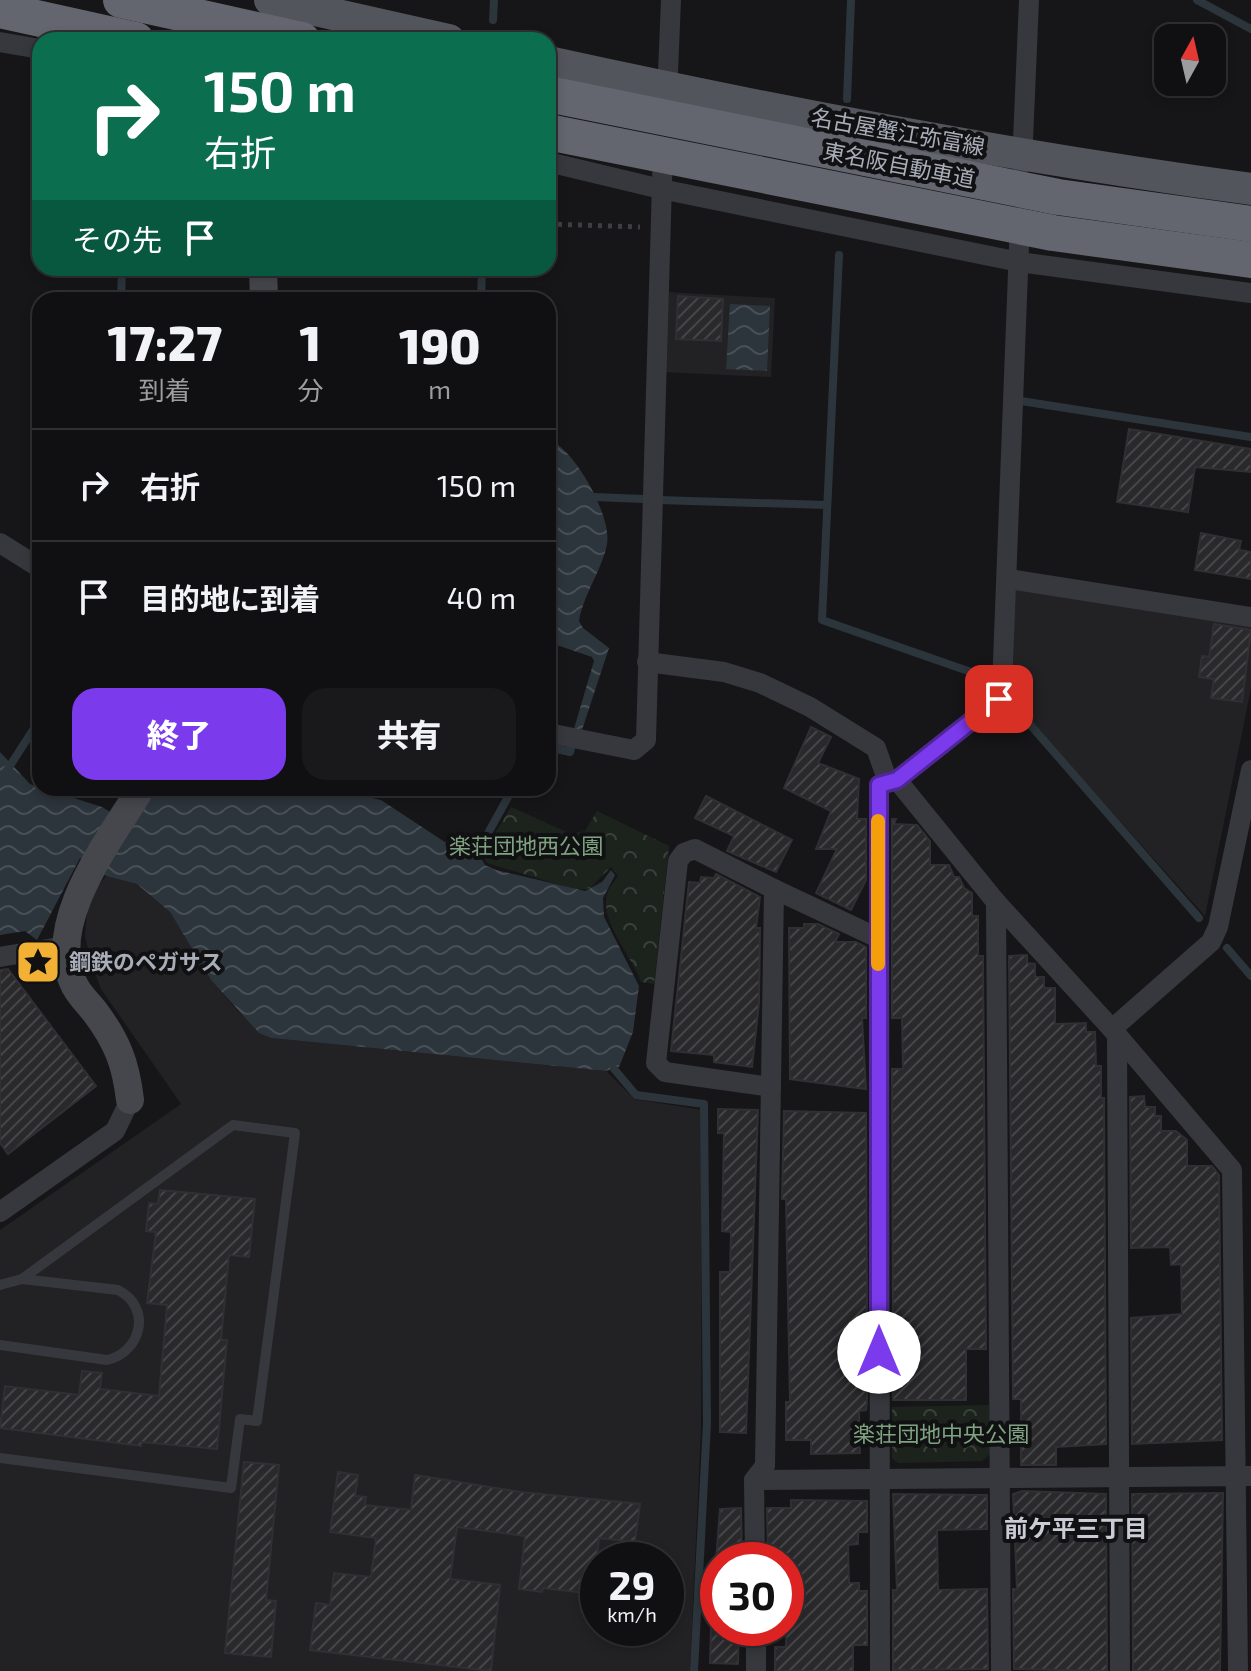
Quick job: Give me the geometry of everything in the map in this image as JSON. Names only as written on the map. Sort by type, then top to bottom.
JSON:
[{"type":"highway","points":[[121,0],[303,16]]},
{"type":"highway","points":[[0,10],[100,32]]},
{"type":"highway","name":"東名阪自動車道","points":[[556,96],[1058,197],[1251,224]]},
{"type":"highway","name":"東名阪自動車道","points":[[556,134],[1053,233],[1251,260]]},
{"type":"main road","points":[[270,0],[303,16],[400,32]]},
{"type":"main road","name":"名古屋蟹江弥富線","points":[[556,64],[667,88],[1023,155],[1251,189]]},
{"type":"street","points":[[556,735],[634,750],[646,740],[661,189],[671,0]]},
{"type":"street","points":[[880,1671],[879,785],[892,781],[999,699],[1009,579],[1029,0]]},
{"type":"street","points":[[0,42],[32,48]]},
{"type":"street","points":[[556,164],[661,189],[1019,262],[1251,293]]},
{"type":"street","points":[[0,543],[32,563]]},
{"type":"street","points":[[1009,579],[1251,617]]},
{"type":"street","points":[[647,662],[724,672],[760,683],[810,707],[876,748],[892,781],[1232,1170],[1242,1345],[1244,1617],[1238,1671]]},
{"type":"street","points":[[1120,1671],[1114,1032],[1211,942],[1218,927],[1251,770]]},
{"type":"street","points":[[0,1212],[115,1131],[130,1100],[127,1070],[116,1040],[72,982],[66,946],[68,921],[137,796]]},
{"type":"street","points":[[771,1087],[665,1072],[656,1063],[678,861],[684,853],[695,849],[878,938]]},
{"type":"street","points":[[755,1542],[754,1480],[765,1466],[774,889]]},
{"type":"street","points":[[996,902],[1001,1671]]},
{"type":"street","points":[[0,957],[66,946]]},
{"type":"street","points":[[754,1480],[1243,1476]]},
{"type":"street","points":[[756,1646],[756,1671]]},
{"type":"lane","points":[[0,1285],[22,1279],[233,1125],[295,1133],[257,1421],[240,1419],[231,1488],[0,1458]]},
{"type":"lane","points":[[0,1345],[107,1360],[121,1356],[136,1339],[138,1316],[129,1296],[118,1290],[22,1279]]},
{"type":"path","points":[[556,224],[661,227]]},
{"type":"shaded area","points":[[667,292],[775,298],[771,377],[663,372]]},
{"type":"shaded area","points":[[1009,587],[1251,623],[1251,688],[1205,916],[1006,694]]},
{"type":"shaded area","points":[[106,876],[137,884],[170,912],[211,980],[237,1010],[271,1038],[606,1071],[634,1099],[702,1110],[701,1429],[690,1671],[0,1671],[0,1230],[181,1104],[101,989],[85,936],[88,898]]},
{"type":"green space","name":"楽荘団地西公園","points":[[511,807],[571,834],[585,831],[597,811],[669,846],[654,984],[641,982],[611,925],[606,902],[609,889],[618,875],[611,867],[590,888],[577,890],[487,863],[482,855]]},
{"type":"green space","name":"楽荘団地中央公園","points":[[989,1405],[990,1454],[982,1461],[898,1463],[892,1458],[892,1407]]},
{"type":"water","points":[[730,304],[770,306],[767,371],[726,369]]},
{"type":"water","points":[[556,444],[569,455],[589,484],[604,517],[607,532],[605,554],[579,621],[583,628],[609,648],[581,733],[573,732],[594,661],[592,657],[556,645]]},
{"type":"water","points":[[0,752],[32,785],[32,796],[68,796],[102,807],[132,825],[148,796],[363,796],[381,800],[466,856],[482,860],[496,870],[585,891],[602,882],[611,870],[615,875],[603,898],[604,917],[639,986],[633,1032],[619,1067],[606,1071],[271,1038],[259,1033],[211,980],[170,912],[137,884],[106,876],[80,858],[37,940],[25,931],[0,935]]},
{"type":"building","points":[[678,296],[723,299],[721,341],[676,339]]},
{"type":"building","points":[[1129,429],[1251,449],[1251,472],[1195,467],[1188,512],[1117,502]]},
{"type":"building","points":[[1201,533],[1241,541],[1239,550],[1251,552],[1251,579],[1195,570]]},
{"type":"building","points":[[1214,624],[1251,630],[1242,702],[1211,698],[1214,679],[1199,677],[1202,656],[1209,657]]},
{"type":"building","points":[[811,727],[831,737],[818,763],[859,779],[857,819],[866,819],[866,880],[851,910],[816,893],[837,849],[816,849],[831,811],[784,788]]},
{"type":"building","points":[[706,796],[792,840],[776,872],[727,851],[734,836],[695,818]]},
{"type":"building","points":[[892,819],[896,819],[894,824],[917,825],[930,841],[930,865],[949,865],[954,877],[959,877],[964,888],[972,893],[972,916],[978,916],[978,956],[983,956],[986,1349],[966,1349],[966,1400],[893,1400],[893,1368],[898,1368],[898,1328],[893,1328],[892,1069],[903,1069],[902,1018],[892,1018]]},
{"type":"building","points":[[716,874],[760,897],[756,928],[760,928],[759,1003],[752,1067],[714,1062],[714,1055],[671,1051],[689,882],[700,883],[701,877],[714,878]]},
{"type":"building","points":[[804,924],[818,924],[839,934],[835,942],[856,942],[866,947],[866,1018],[862,1018],[866,1089],[790,1079],[789,928],[804,928]]},
{"type":"building","points":[[1027,955],[1027,963],[1035,964],[1035,977],[1044,977],[1044,988],[1055,988],[1055,1024],[1086,1023],[1086,1032],[1095,1032],[1096,1066],[1101,1066],[1101,1098],[1104,1098],[1106,1444],[1056,1447],[1056,1465],[1021,1465],[1021,1399],[1013,1399],[1009,956]]},
{"type":"building","points":[[8,969],[96,1086],[8,1154],[0,1143],[0,970]]},
{"type":"building","points":[[1144,1096],[1145,1107],[1155,1107],[1155,1116],[1161,1116],[1161,1131],[1176,1131],[1187,1140],[1187,1166],[1212,1166],[1219,1175],[1222,1440],[1132,1444],[1131,1318],[1182,1314],[1181,1264],[1171,1265],[1170,1247],[1131,1248],[1130,1097]]},
{"type":"building","points":[[718,1109],[758,1110],[746,1433],[720,1432],[720,1272],[730,1272],[731,1232],[722,1231],[724,1133],[718,1133]]},
{"type":"building","points":[[784,1111],[866,1113],[867,1329],[860,1330],[860,1368],[867,1368],[867,1401],[866,1410],[859,1411],[860,1453],[811,1454],[811,1440],[786,1440],[786,1402],[790,1402],[786,1199],[782,1199]]},
{"type":"building","points":[[160,1190],[255,1199],[249,1257],[229,1255],[221,1340],[227,1340],[217,1449],[142,1442],[141,1446],[0,1428],[5,1386],[79,1395],[82,1371],[102,1373],[100,1389],[159,1396],[167,1305],[147,1303],[156,1232],[146,1231],[149,1203],[158,1204]]},
{"type":"building","points":[[244,1462],[279,1465],[266,1600],[276,1601],[271,1657],[225,1653]]},
{"type":"building","points":[[338,1472],[358,1475],[355,1496],[366,1497],[365,1505],[411,1510],[415,1475],[521,1492],[640,1504],[635,1542],[599,1538],[599,1542],[580,1542],[580,1592],[519,1589],[525,1536],[457,1527],[450,1579],[500,1585],[491,1671],[310,1650],[316,1603],[330,1605],[334,1573],[371,1577],[376,1538],[330,1532]]},
{"type":"building","points":[[1022,1491],[1106,1494],[1107,1671],[1014,1669],[1013,1589],[1017,1589],[1013,1494]]},
{"type":"building","points":[[1223,1493],[1220,1671],[1133,1671],[1132,1494]]},
{"type":"building","points":[[893,1494],[987,1495],[987,1529],[937,1530],[938,1590],[987,1589],[988,1669],[893,1670],[893,1590],[897,1590]]},
{"type":"building","points":[[791,1500],[867,1501],[867,1532],[858,1532],[858,1544],[848,1545],[849,1583],[859,1583],[859,1591],[867,1591],[867,1645],[853,1645],[853,1671],[775,1671],[775,1647],[804,1646],[804,1542],[768,1542],[767,1508],[791,1508]]},
{"type":"building","points":[[741,1508],[742,1542],[717,1542],[720,1509]]},
{"type":"building","points":[[710,1646],[738,1646],[738,1664],[710,1663]]},
{"type":"waterway","points":[[493,20],[494,0]]},
{"type":"waterway","points":[[847,99],[851,0]]},
{"type":"waterway","points":[[1197,0],[1251,29]]},
{"type":"waterway","points":[[839,255],[822,620],[991,679]]},
{"type":"waterway","points":[[121,292],[122,276]]},
{"type":"waterway","points":[[481,292],[482,276]]},
{"type":"waterway","points":[[1021,401],[1251,437]]},
{"type":"waterway","points":[[595,497],[644,499]]},
{"type":"waterway","points":[[658,500],[827,505]]},
{"type":"waterway","points":[[1005,696],[1199,918]]},
{"type":"waterway","points":[[6,772],[32,731]]},
{"type":"waterway","points":[[556,749],[570,752],[572,745]]},
{"type":"waterway","points":[[471,864],[509,796]]},
{"type":"waterway","points":[[1227,948],[1251,976]]},
{"type":"waterway","points":[[614,1069],[636,1095],[704,1104],[707,1423],[694,1671]]},
{"type":"slow traffic","points":[[878,821],[878,964]]},
{"type":"place","name":"鋼鉄のペガサス","points":[[38,962]]},
{"type":"district","name":"前ケ平三丁目","points":[[1076,1529]]},
{"type":"route","points":[[879,1352],[879,785],[897,780],[999,699]]}]
